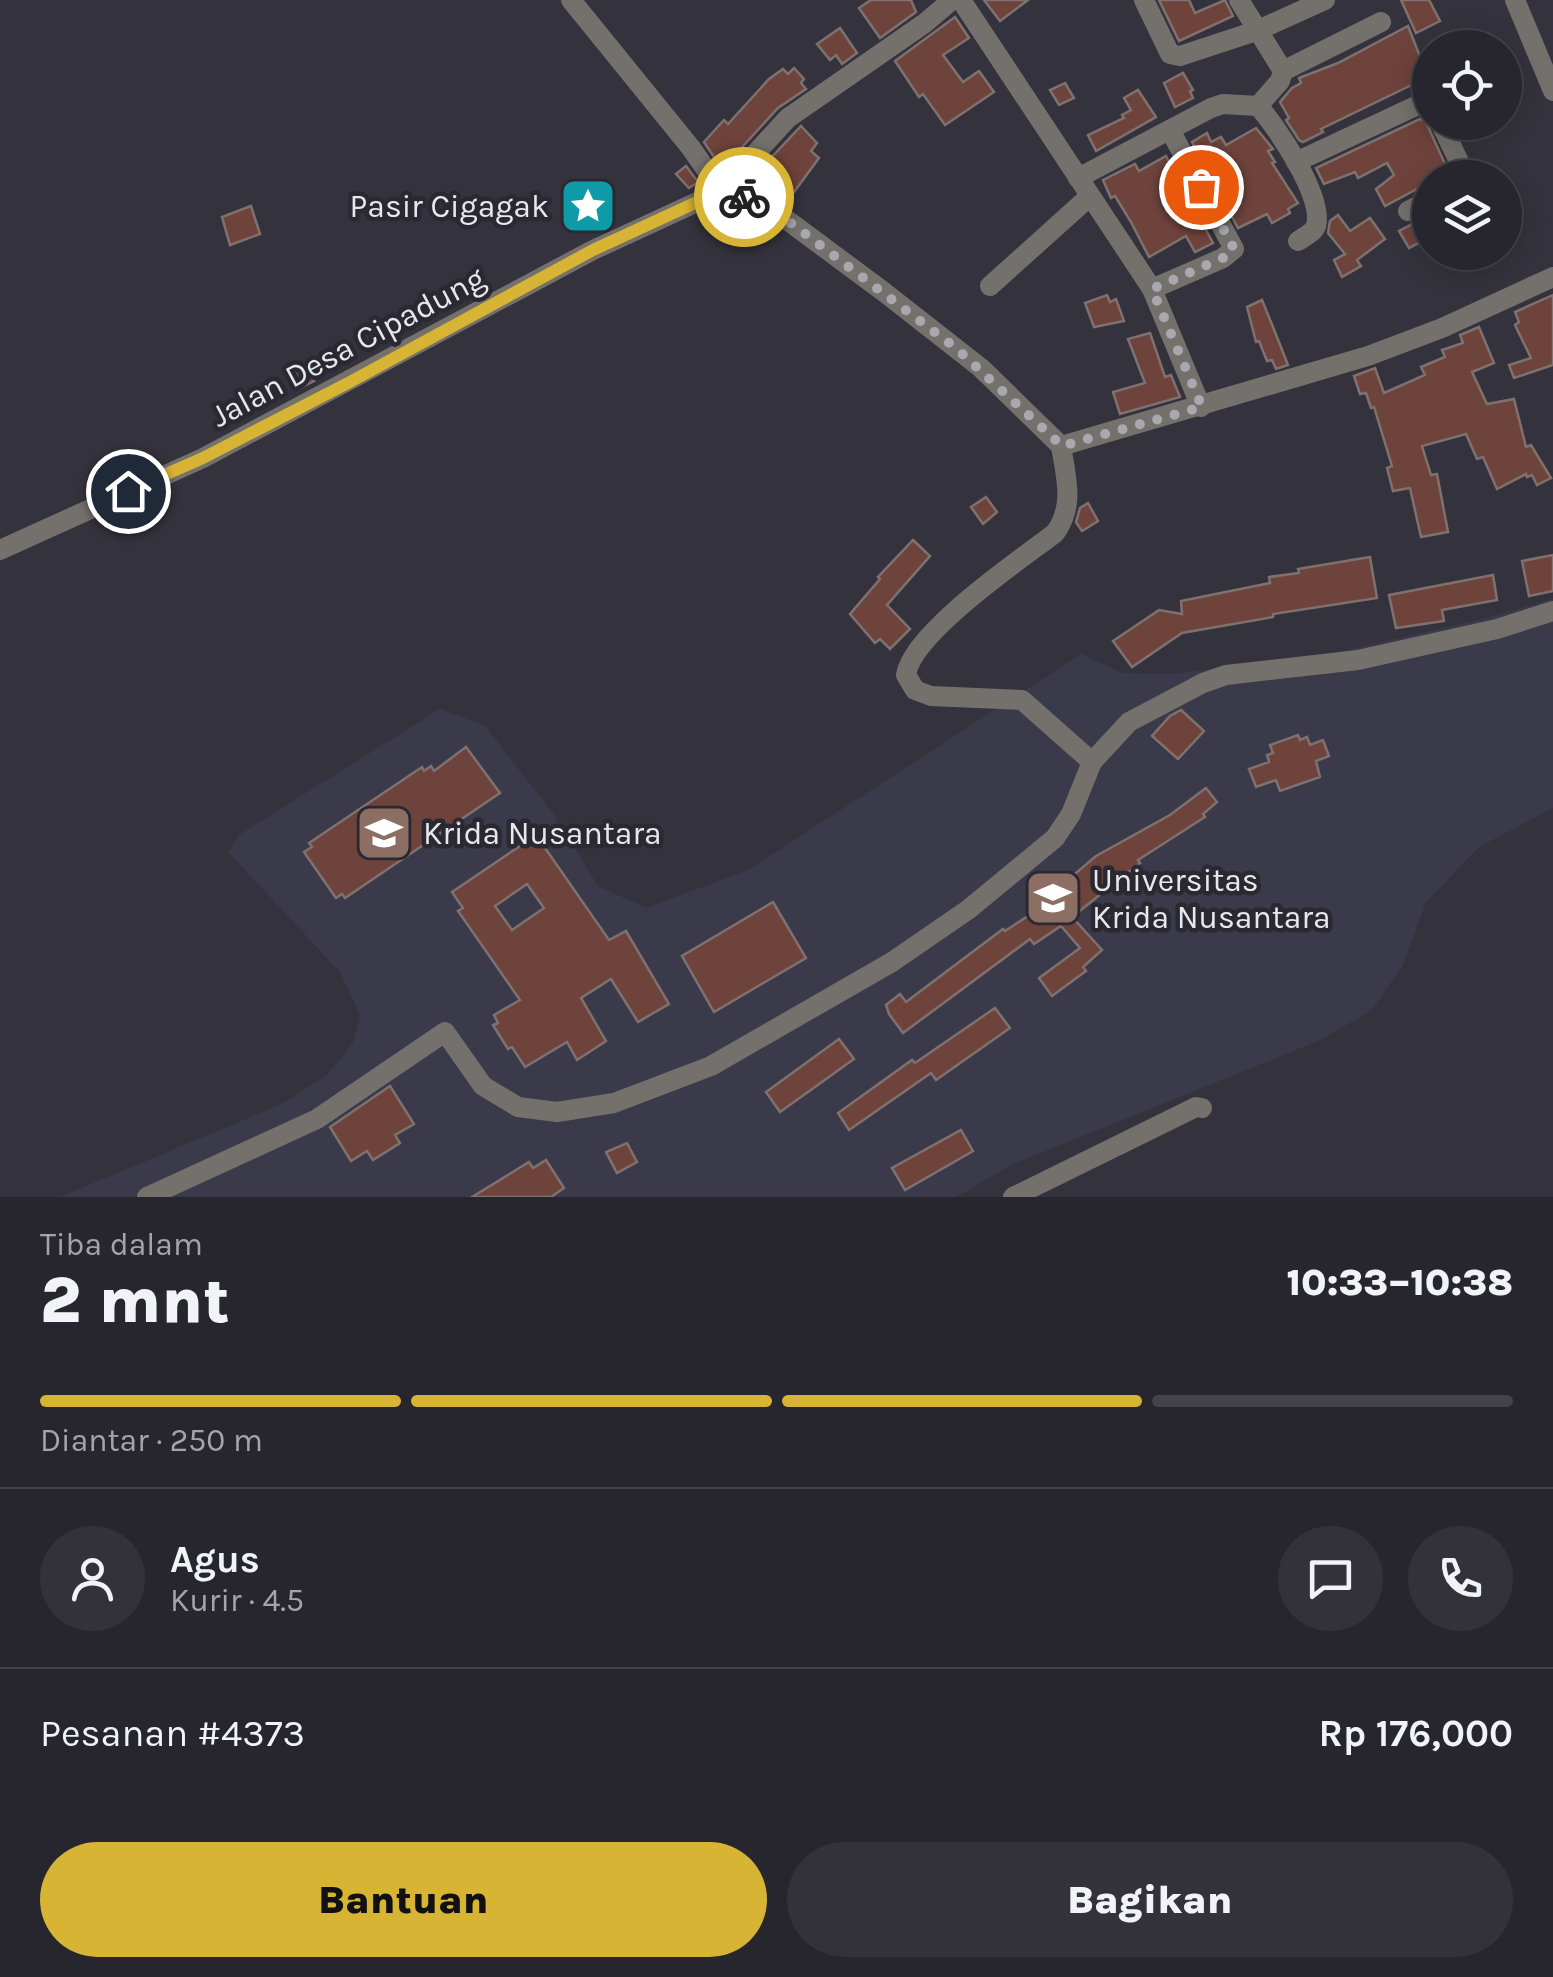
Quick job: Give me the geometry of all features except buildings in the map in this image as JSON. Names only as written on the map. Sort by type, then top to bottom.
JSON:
[{"type":"street","points":[[571,0],[721,191],[748,198],[783,217],[884,292],[981,368],[1062,446],[1068,492],[1068,510],[1062,524],[934,631],[914,654],[906,675],[915,690],[930,696],[1022,700],[1092,762]]},
{"type":"street","points":[[721,191],[788,118],[952,0]]},
{"type":"street","points":[[961,0],[1152,289],[1202,407]]},
{"type":"street","points":[[1144,0],[1170,54],[1180,56],[1256,31],[1325,0]]},
{"type":"street","points":[[1239,0],[1283,71]]},
{"type":"street","points":[[1515,0],[1553,92]]},
{"type":"street","points":[[1258,106],[1280,81],[1283,71],[1381,22]]},
{"type":"street","points":[[1078,178],[1223,104],[1258,106]]},
{"type":"street","points":[[1258,106],[1296,162],[1312,198],[1314,231],[1298,241]]},
{"type":"street","points":[[1296,162],[1412,108]]},
{"type":"street","points":[[1152,289],[1223,258],[1234,249],[1170,130]]},
{"type":"street","name":"Jalan Desa Cipadung","points":[[0,550],[203,458],[593,250],[721,191]]},
{"type":"street","points":[[990,286],[1090,196]]},
{"type":"street","points":[[1408,211],[1412,209]]},
{"type":"street","points":[[1062,446],[1388,349],[1553,277]]},
{"type":"street","points":[[147,1197],[317,1119],[444,1032],[482,1086],[518,1108],[557,1112],[614,1104],[711,1066],[892,962],[969,908],[1055,838],[1072,814],[1092,762],[1130,722],[1215,679],[1358,660],[1497,629],[1553,611]]},
{"type":"street","points":[[1013,1197],[1202,1108]]},
{"type":"shaded area","name":"Universitas Krida Nusantara","points":[[1553,599],[1553,808],[1479,847],[1426,902],[1403,965],[1371,1011],[1318,1041],[1011,1165],[956,1197],[60,1197],[280,1105],[326,1076],[353,1043],[360,1015],[340,972],[228,852],[239,835],[440,709],[485,726],[555,816],[598,886],[646,908],[748,870],[1081,654],[1122,673],[1173,674],[1330,654]]},
{"type":"way so far","points":[[744,197],[783,217],[957,349],[1062,446],[1202,407],[1152,289],[1223,258],[1234,249],[1201,187]]},
{"type":"place","name":"Pasir Cigagak","points":[[588,206]]},
{"type":"place","name":"Krida Nusantara","points":[[384,833]]},
{"type":"place","name":"Universitas Krida Nusantara","points":[[1053,898]]},
{"type":"route","points":[[128,491],[203,458],[348,383],[593,250],[721,191],[744,197]]}]
